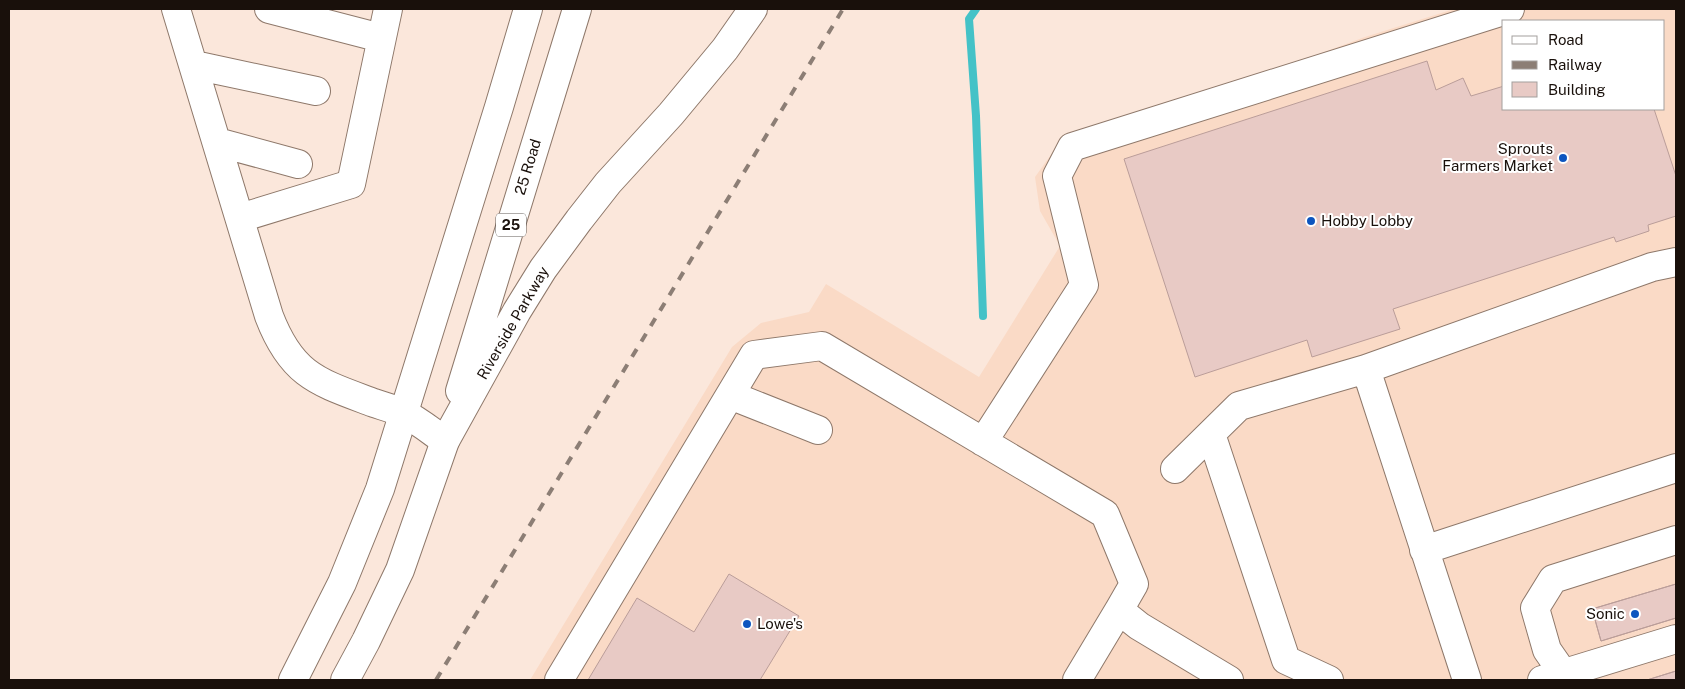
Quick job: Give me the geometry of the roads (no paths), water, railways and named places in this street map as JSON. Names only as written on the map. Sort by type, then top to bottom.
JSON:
[{"type":"main road","points":[[176,9],[269,316],[288,355],[301,369],[319,381],[404,414],[445,441]]},
{"type":"main road","points":[[269,9],[381,38]]},
{"type":"main road","points":[[240,218],[351,184],[388,9]]},
{"type":"main road","points":[[499,107],[517,9]]},
{"type":"main road","points":[[293,680],[342,582],[380,489],[528,9]]},
{"type":"main road","name":"25 Road","points":[[445,441],[577,9]]},
{"type":"main road","name":"Riverside Parkway","points":[[345,680],[400,570],[445,441],[542,269],[608,184],[671,114],[725,49],[753,9]]},
{"type":"main road","points":[[983,442],[1084,285],[1057,176],[1072,147],[1510,9]]},
{"type":"main road","points":[[194,65],[316,91]]},
{"type":"main road","points":[[217,142],[298,164]]},
{"type":"main road","points":[[1176,469],[1239,406],[1366,369],[1652,267],[1676,262]]},
{"type":"main road","points":[[559,680],[754,355],[822,346],[1105,514],[1134,584],[1077,680]]},
{"type":"main road","points":[[1366,369],[1466,680]]},
{"type":"main road","points":[[730,396],[818,430]]},
{"type":"main road","points":[[1211,434],[1286,660],[1329,680]]},
{"type":"main road","points":[[1424,550],[1676,468]]},
{"type":"main road","points":[[1676,540],[1553,579],[1535,608],[1553,676],[1676,639]]},
{"type":"main road","points":[[1118,610],[1139,626],[1229,680]]},
{"type":"waterway","points":[[976,9],[969,19],[976,116],[983,316]]},
{"type":"railway","points":[[436,680],[843,9]]},
{"type":"place","name":"Sprouts Farmers Market","points":[[1563,158]]},
{"type":"place","name":"Hobby Lobby","points":[[1311,221]]},
{"type":"place","name":"Sonic","points":[[1635,614]]},
{"type":"place","name":"Lowe's","points":[[747,624]]}]
